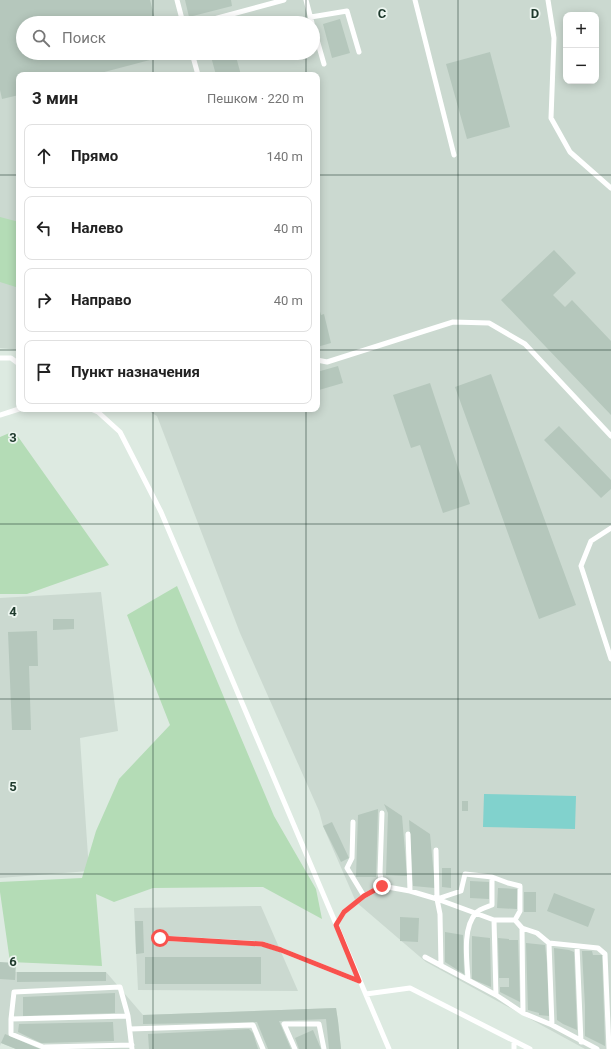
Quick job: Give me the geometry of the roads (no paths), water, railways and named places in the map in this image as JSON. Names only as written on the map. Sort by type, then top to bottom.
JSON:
[{"type":"lane","points":[[177,0],[181,16]]},
{"type":"lane","points":[[225,16],[284,0]]},
{"type":"lane","points":[[306,0],[310,16]]},
{"type":"lane","points":[[415,0],[454,155]]},
{"type":"lane","points":[[548,0],[554,38],[551,118],[570,152],[611,188]]},
{"type":"lane","points":[[320,18],[347,11],[358,52]]},
{"type":"lane","points":[[320,50],[324,64]]},
{"type":"lane","points":[[194,60],[197,72]]},
{"type":"lane","points":[[320,361],[327,362],[453,322],[489,323],[525,344],[611,436]]},
{"type":"lane","points":[[0,358],[11,358],[16,362]]},
{"type":"lane","points":[[0,415],[16,410]]},
{"type":"lane","points":[[98,412],[120,432],[161,512],[389,1049]]},
{"type":"lane","points":[[611,528],[591,541],[581,566],[611,658]]},
{"type":"lane","points":[[382,812],[380,873],[382,886]]},
{"type":"lane","points":[[353,822],[352,858],[347,868],[364,896]]},
{"type":"lane","points":[[408,834],[410,891]]},
{"type":"lane","points":[[436,850],[437,899],[440,914],[441,966]]},
{"type":"lane","points":[[437,899],[461,891],[465,874],[492,877],[520,886],[520,911],[515,920]]},
{"type":"lane","points":[[468,980],[467,936],[469,923],[476,912],[492,905],[492,877]]},
{"type":"lane","points":[[336,925],[344,912],[364,896],[382,886],[410,891],[437,899],[476,912],[494,920],[515,920],[522,928],[537,933],[549,943],[598,948],[605,954],[609,1049]]},
{"type":"lane","points":[[494,920],[496,995]]},
{"type":"lane","points":[[522,928],[523,1013]]},
{"type":"lane","points":[[160,938],[262,944],[359,981]]},
{"type":"lane","points":[[549,943],[552,1025]]},
{"type":"lane","points":[[577,946],[582,1042]]},
{"type":"lane","points":[[425,957],[496,995],[523,1013],[552,1025],[597,1049]]},
{"type":"lane","points":[[120,987],[128,1016],[132,1047],[46,1048],[11,1034],[14,992],[120,987]]},
{"type":"lane","points":[[366,994],[410,988],[530,1049]]},
{"type":"lane","points":[[11,1019],[128,1016]]},
{"type":"lane","points":[[295,1049],[284,1024],[319,1024],[324,1049]]},
{"type":"lane","points":[[130,1029],[253,1025],[263,1049]]},
{"type":"lane","points":[[514,1041],[514,1049]]},
{"type":"water","points":[[484,794],[576,796],[575,829],[483,827]]}]
